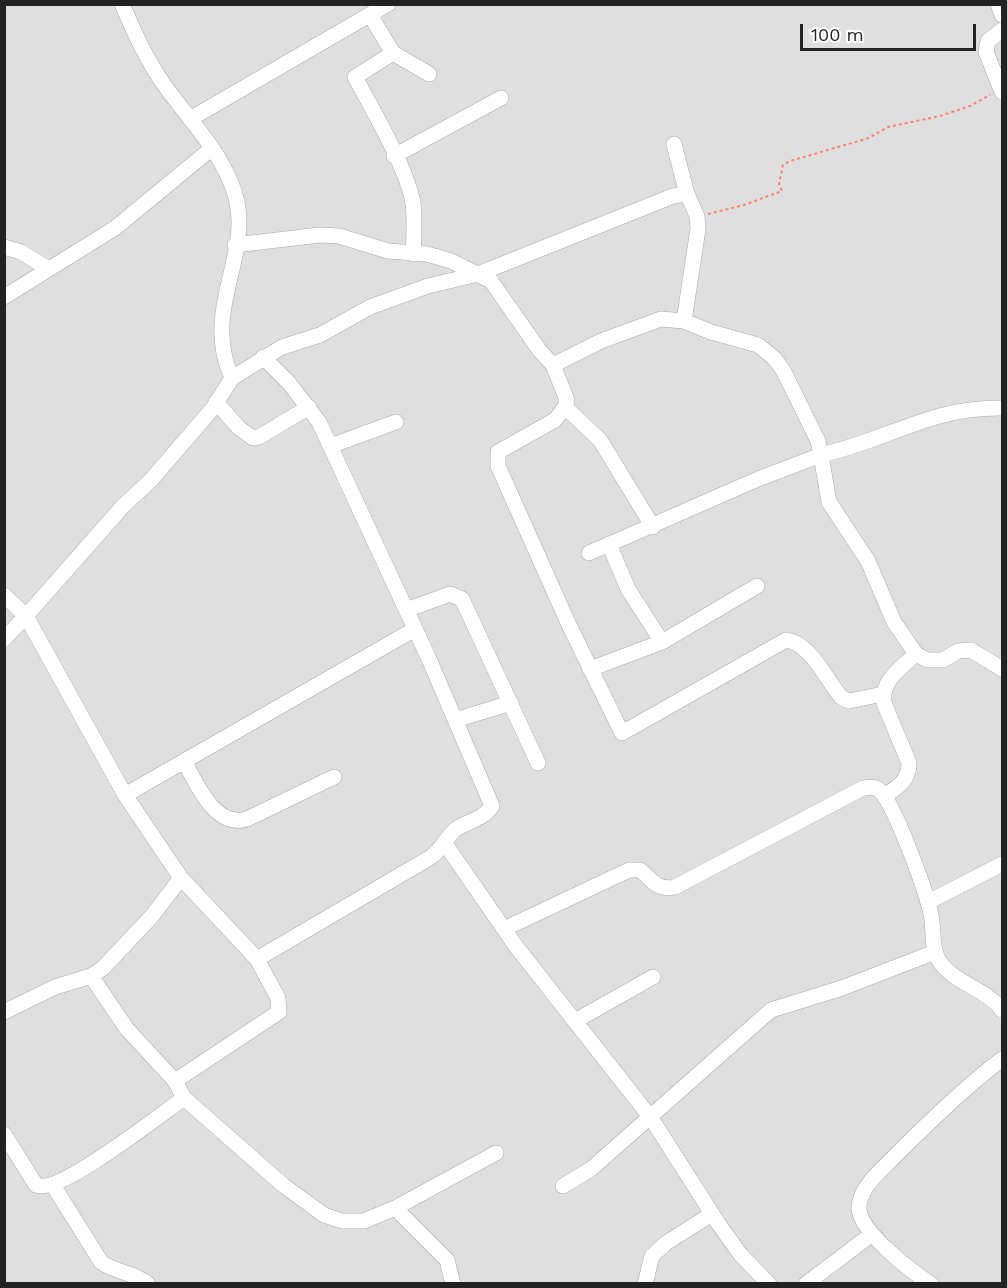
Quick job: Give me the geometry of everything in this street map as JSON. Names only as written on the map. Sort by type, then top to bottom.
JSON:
[{"type":"street","points":[[122,4],[149,60],[229,178],[237,202],[239,226],[221,323],[223,347],[232,378]]},
{"type":"street","points":[[190,119],[388,4]]},
{"type":"street","points":[[998,4],[1002,15]]},
{"type":"street","points":[[370,15],[393,52],[429,74]]},
{"type":"street","points":[[1002,30],[988,41],[986,52],[1002,91]]},
{"type":"street","points":[[393,52],[355,77],[394,156],[412,202],[415,228],[413,254]]},
{"type":"street","points":[[394,156],[501,98]]},
{"type":"street","points":[[674,144],[687,194],[697,216],[698,229],[684,321]]},
{"type":"street","points":[[4,297],[115,228],[211,150]]},
{"type":"street","points":[[4,639],[123,506],[151,480],[216,402],[232,378],[263,357],[282,347],[320,335],[370,307],[428,286],[478,274],[673,196],[687,194]]},
{"type":"street","points":[[235,245],[320,235],[339,236],[388,251],[427,254],[443,258],[491,281],[540,351],[553,364],[565,390],[565,407],[555,420],[498,452],[496,459],[590,669],[622,733],[786,640],[798,642],[807,650],[842,698],[849,701],[883,694]]},
{"type":"street","points":[[4,248],[21,252],[49,269]]},
{"type":"street","points":[[553,364],[601,341],[662,319],[684,321],[711,333],[758,345],[774,358],[809,422],[821,455],[829,502],[868,561],[894,622],[916,654],[927,660],[943,660],[958,651],[971,650],[1002,669]]},
{"type":"street","points":[[257,959],[431,857],[446,844],[458,828],[488,813],[492,806],[415,629],[330,446],[309,407],[263,357]]},
{"type":"street","points":[[216,402],[239,428],[253,438],[259,437],[309,407]]},
{"type":"street","points":[[565,407],[600,440],[652,526]]},
{"type":"street","points":[[589,553],[758,479],[821,455],[856,447],[936,414],[1002,408]]},
{"type":"street","points":[[330,446],[396,422]]},
{"type":"street","points":[[609,544],[628,589],[662,642]]},
{"type":"street","points":[[590,669],[662,642],[757,586]]},
{"type":"street","points":[[406,610],[450,594],[459,596],[538,763]]},
{"type":"street","points":[[4,595],[26,616],[125,795],[181,878],[257,959],[278,998],[279,1012],[175,1081]]},
{"type":"street","points":[[125,795],[415,629]]},
{"type":"street","points":[[884,796],[902,785],[909,771],[909,763],[884,703],[885,684],[916,654]]},
{"type":"street","points":[[455,720],[511,703]]},
{"type":"street","points":[[184,761],[208,801],[224,817],[232,821],[248,819],[334,777]]},
{"type":"street","points":[[506,928],[629,870],[639,870],[658,886],[667,889],[675,887],[863,788],[873,786],[884,796],[928,902],[935,952],[952,974],[990,996],[1002,1010]]},
{"type":"street","points":[[446,844],[506,928],[515,945],[651,1118],[740,1254],[769,1284]]},
{"type":"street","points":[[928,902],[1002,864]]},
{"type":"street","points":[[4,1012],[55,987],[91,976],[102,968],[152,916],[181,878]]},
{"type":"street","points":[[563,1186],[591,1169],[771,1010],[842,988],[935,952]]},
{"type":"street","points":[[91,976],[127,1029],[175,1081],[184,1098],[283,1185],[324,1215],[342,1221],[364,1221],[395,1208],[496,1153]]},
{"type":"street","points":[[575,1021],[653,977]]},
{"type":"street","points":[[931,1284],[913,1272],[872,1234],[863,1222],[860,1209],[862,1193],[919,1133],[1002,1059]]},
{"type":"street","points":[[4,1134],[36,1185],[53,1185],[87,1167],[184,1098]]},
{"type":"street","points":[[53,1185],[101,1262],[109,1268],[136,1274],[148,1284]]},
{"type":"street","points":[[395,1208],[447,1260],[453,1284]]},
{"type":"street","points":[[645,1284],[652,1256],[666,1243],[712,1214]]},
{"type":"street","points":[[806,1284],[872,1234]]},
{"type":"path","points":[[697,216],[744,205],[782,191],[779,184],[783,165],[790,161],[869,138],[888,127],[939,116],[970,106],[1002,91]]},
{"type":"shaded area","points":[[5,5],[1002,5],[1002,1283],[5,1283]]}]
